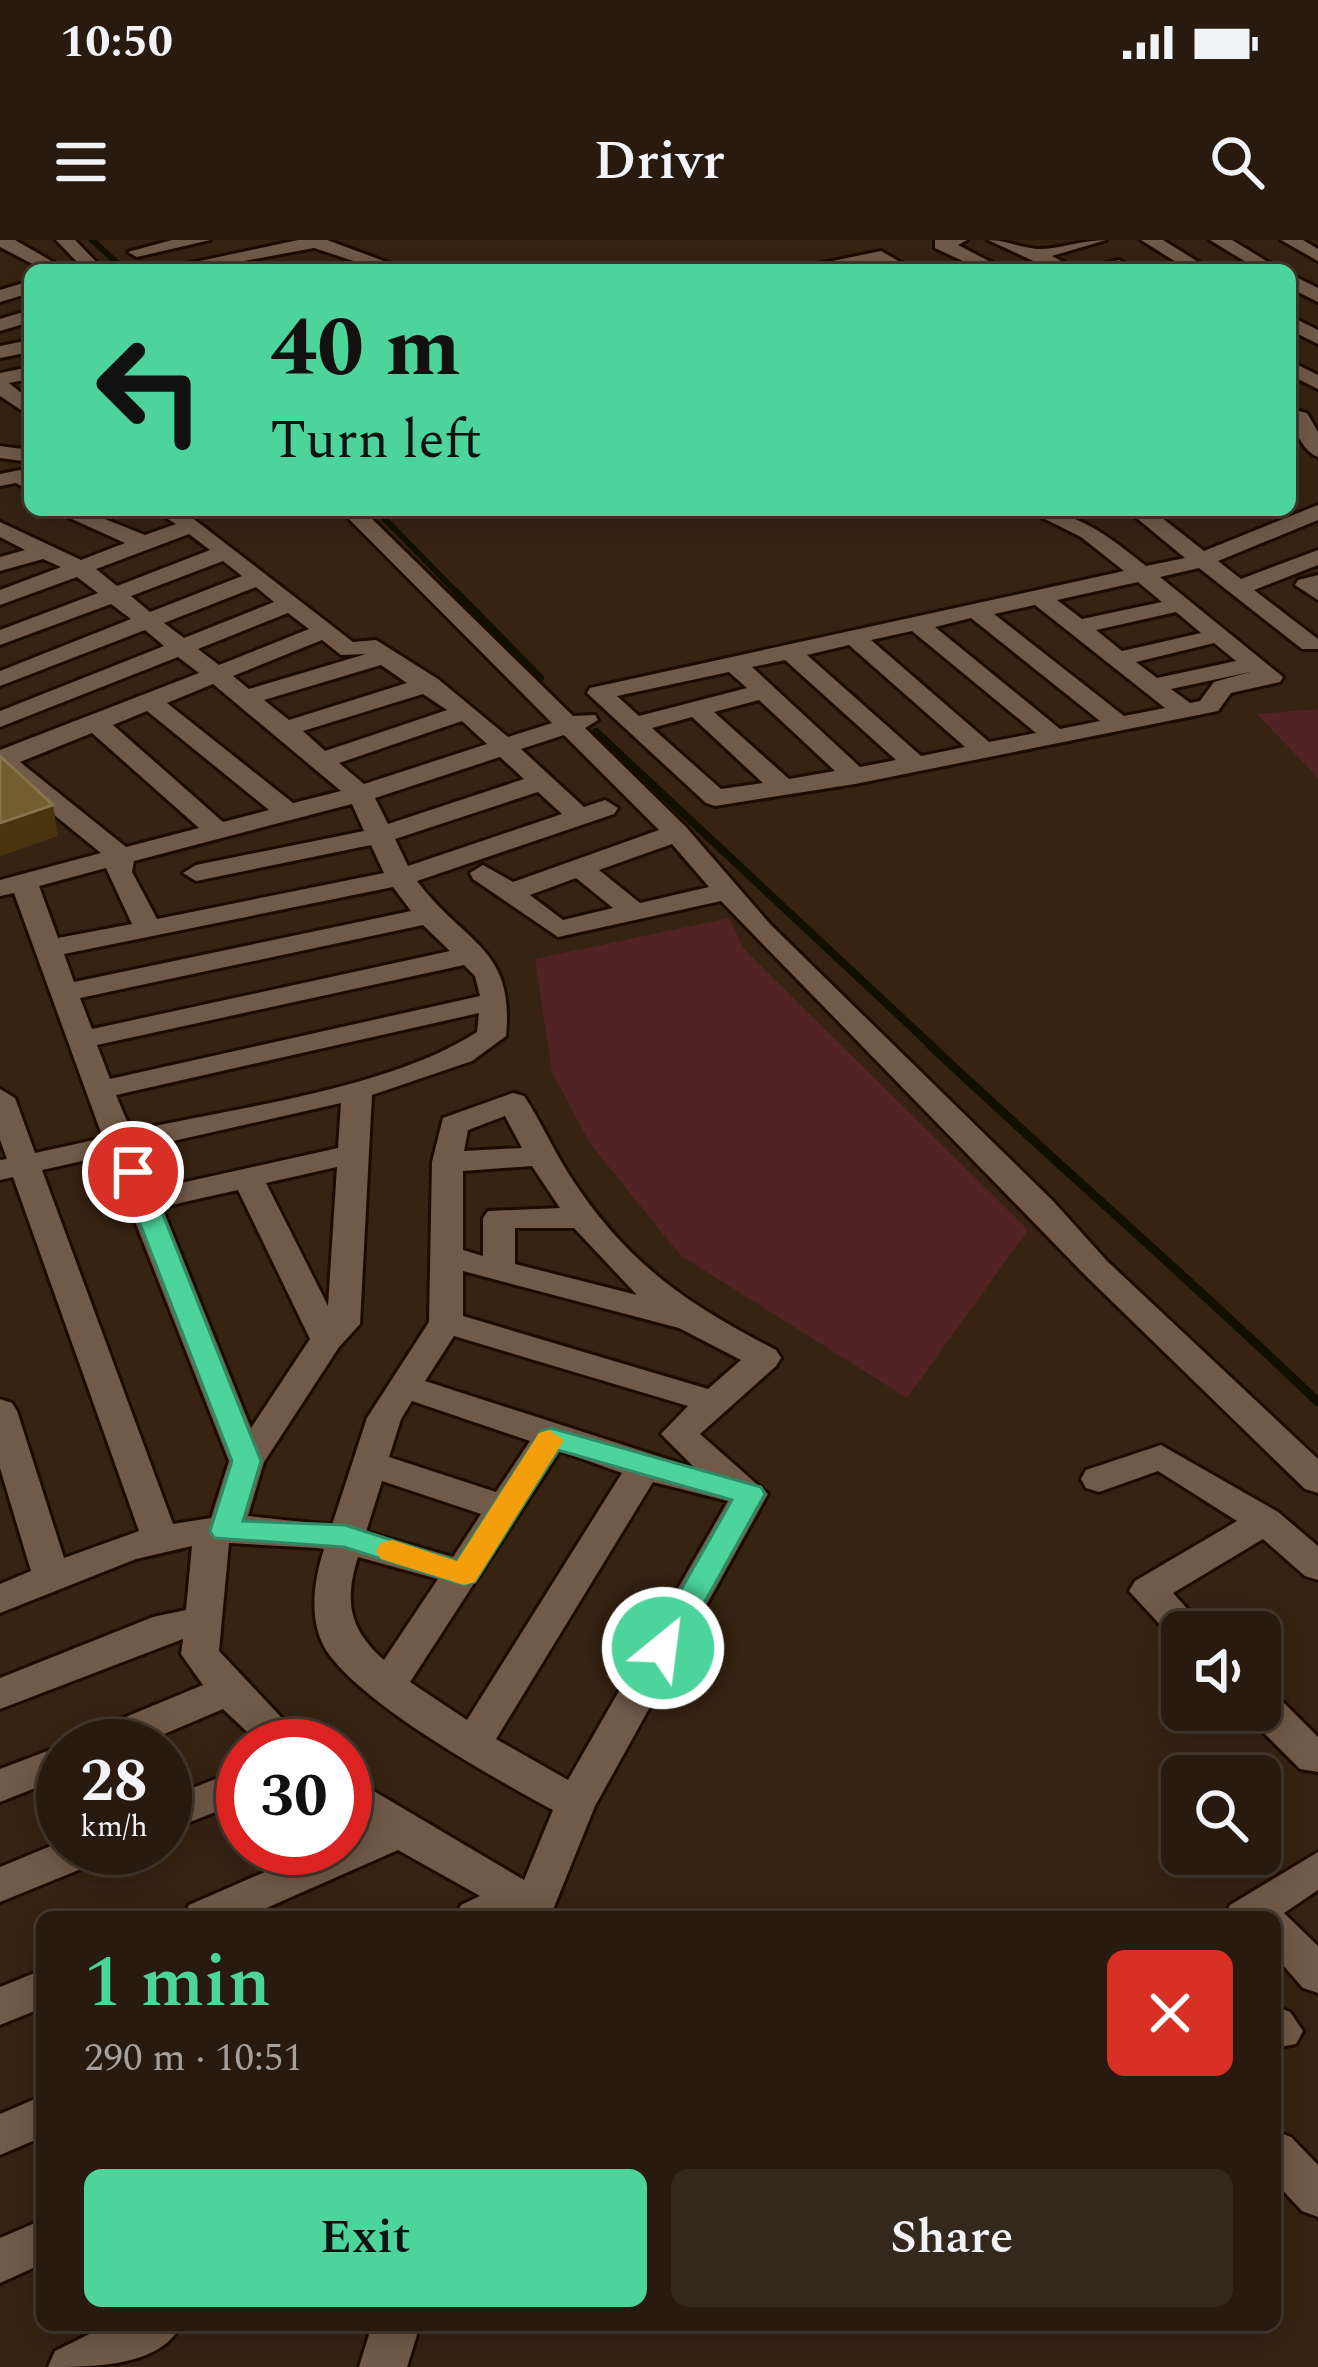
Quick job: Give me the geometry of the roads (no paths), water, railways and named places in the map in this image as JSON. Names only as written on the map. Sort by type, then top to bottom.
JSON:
[{"type":"street","points":[[1,240],[47,264]]},
{"type":"street","points":[[65,240],[87,264]]},
{"type":"street","points":[[131,246],[201,240]]},
{"type":"street","points":[[958,240],[941,244],[985,264]]},
{"type":"street","points":[[998,240],[1055,264]]},
{"type":"street","points":[[1034,255],[1097,240]]},
{"type":"street","points":[[1150,240],[1192,264]]},
{"type":"street","points":[[1219,240],[1261,264]]},
{"type":"street","points":[[1290,240],[1318,256]]},
{"type":"street","points":[[197,264],[313,241],[381,264]]},
{"type":"street","points":[[845,264],[880,256],[894,264]]},
{"type":"street","points":[[0,382],[24,402]]},
{"type":"street","points":[[1298,412],[1313,459]]},
{"type":"street","points":[[1052,516],[1088,532],[1140,575],[1216,636],[1270,677],[1223,688],[1209,706],[1185,712],[716,798],[599,692],[1140,575],[1203,559],[1318,509]]},
{"type":"street","points":[[78,516],[144,543]]},
{"type":"street","points":[[47,949],[400,878],[592,812],[542,782],[466,712],[429,685],[368,645],[349,650],[175,516]]},
{"type":"street","points":[[357,516],[677,833],[760,929],[1042,1208],[1096,1268],[1318,1480]]},
{"type":"street","points":[[1146,516],[1314,643]]},
{"type":"street","points":[[1258,516],[1282,526]]},
{"type":"street","points":[[0,598],[192,525]]},
{"type":"street","points":[[1,531],[80,568],[360,794],[400,878],[429,916],[489,973],[494,1000],[491,1036],[479,1047],[357,1090],[11,1167]]},
{"type":"street","points":[[0,564],[45,551]]},
{"type":"street","points":[[0,638],[224,553]]},
{"type":"street","points":[[1238,588],[1318,557]]},
{"type":"street","points":[[0,679],[255,579]]},
{"type":"street","points":[[1318,582],[1306,585],[1318,593]]},
{"type":"street","points":[[1038,596],[1185,712]]},
{"type":"street","points":[[0,720],[289,604]]},
{"type":"street","points":[[1077,627],[1178,605]]},
{"type":"street","points":[[975,610],[1120,725]]},
{"type":"street","points":[[916,622],[1055,737]]},
{"type":"street","points":[[121,856],[2,759],[325,632]]},
{"type":"street","points":[[852,636],[984,751]]},
{"type":"street","points":[[1118,659],[1216,636]]},
{"type":"street","points":[[1282,653],[1314,643]]},
{"type":"street","points":[[788,650],[915,764]]},
{"type":"street","points":[[246,698],[386,656]]},
{"type":"street","points":[[734,662],[855,776]]},
{"type":"street","points":[[1152,686],[1252,664]]},
{"type":"street","points":[[285,729],[429,685]]},
{"type":"street","points":[[247,1461],[47,949],[12,885],[360,794],[568,725],[697,709],[765,691]]},
{"type":"street","points":[[152,702],[288,812]]},
{"type":"street","points":[[697,709],[784,789]]},
{"type":"street","points":[[322,760],[466,712]]},
{"type":"street","points":[[96,723],[219,832]]},
{"type":"street","points":[[196,874],[382,836],[542,782]]},
{"type":"street","points":[[509,893],[677,833]]},
{"type":"street","points":[[180,842],[217,914]]},
{"type":"street","points":[[121,856],[119,872],[148,928]]},
{"type":"street","points":[[578,867],[635,912]]},
{"type":"street","points":[[483,873],[558,929],[729,890]]},
{"type":"street","points":[[64,993],[429,916]]},
{"type":"street","points":[[81,1040],[474,954]]},
{"type":"street","points":[[99,1090],[494,1000]]},
{"type":"street","points":[[259,1719],[227,1690],[200,1654],[202,1622],[219,1531],[247,1461],[344,1317],[357,1090]]},
{"type":"street","points":[[0,1098],[11,1167],[160,1538]]},
{"type":"street","points":[[576,1802],[472,1744],[386,1685],[344,1647],[332,1612],[335,1570],[384,1418],[446,1322],[447,1162],[458,1121],[513,1102],[538,1156],[637,1279],[690,1320],[764,1358],[716,1403],[682,1425],[678,1434],[750,1494]]},
{"type":"street","points":[[145,1201],[354,1154]]},
{"type":"street","points":[[447,1162],[538,1156]]},
{"type":"street","points":[[248,1178],[327,1339]]},
{"type":"street","points":[[499,1271],[499,1218],[587,1218]]},
{"type":"street","points":[[444,1256],[690,1320]]},
{"type":"street","points":[[446,1322],[716,1403]]},
{"type":"street","points":[[404,1386],[551,1438],[750,1494]]},
{"type":"street","points":[[0,1411],[52,1579]]},
{"type":"street","points":[[386,1685],[551,1438]]},
{"type":"street","points":[[1100,1479],[1161,1457],[1265,1522],[1318,1568]]},
{"type":"street","points":[[368,1463],[506,1509]]},
{"type":"street","points":[[472,1744],[644,1467]]},
{"type":"street","points":[[372,1810],[528,1905],[576,1802],[750,1494]]},
{"type":"street","points":[[1168,1611],[1148,1591],[1265,1522]]},
{"type":"street","points":[[0,1599],[160,1538],[219,1531],[345,1536],[464,1574]]},
{"type":"street","points":[[0,1694],[166,1627],[202,1622]]},
{"type":"street","points":[[159,1719],[227,1690]]},
{"type":"street","points":[[1281,1725],[1314,1758],[1318,1755]]},
{"type":"street","points":[[0,1786],[36,1771]]},
{"type":"street","points":[[218,1911],[400,1831]]},
{"type":"street","points":[[1268,1911],[1318,1869]]},
{"type":"street","points":[[0,1885],[36,1870]]},
{"type":"street","points":[[1281,1937],[1318,1975]]},
{"type":"street","points":[[0,2007],[36,1991]]},
{"type":"street","points":[[0,2135],[36,2119]]},
{"type":"street","points":[[1281,2157],[1318,2196]]},
{"type":"street","points":[[0,2261],[36,2244]]},
{"type":"street","points":[[72,2367],[145,2331]]},
{"type":"waterway","points":[[92,240],[118,264]]},
{"type":"waterway","points":[[382,516],[459,595]]},
{"type":"waterway","points":[[456,592],[540,678]]},
{"type":"waterway","points":[[596,732],[933,1047]]},
{"type":"waterway","points":[[929,1044],[1318,1402]]}]
